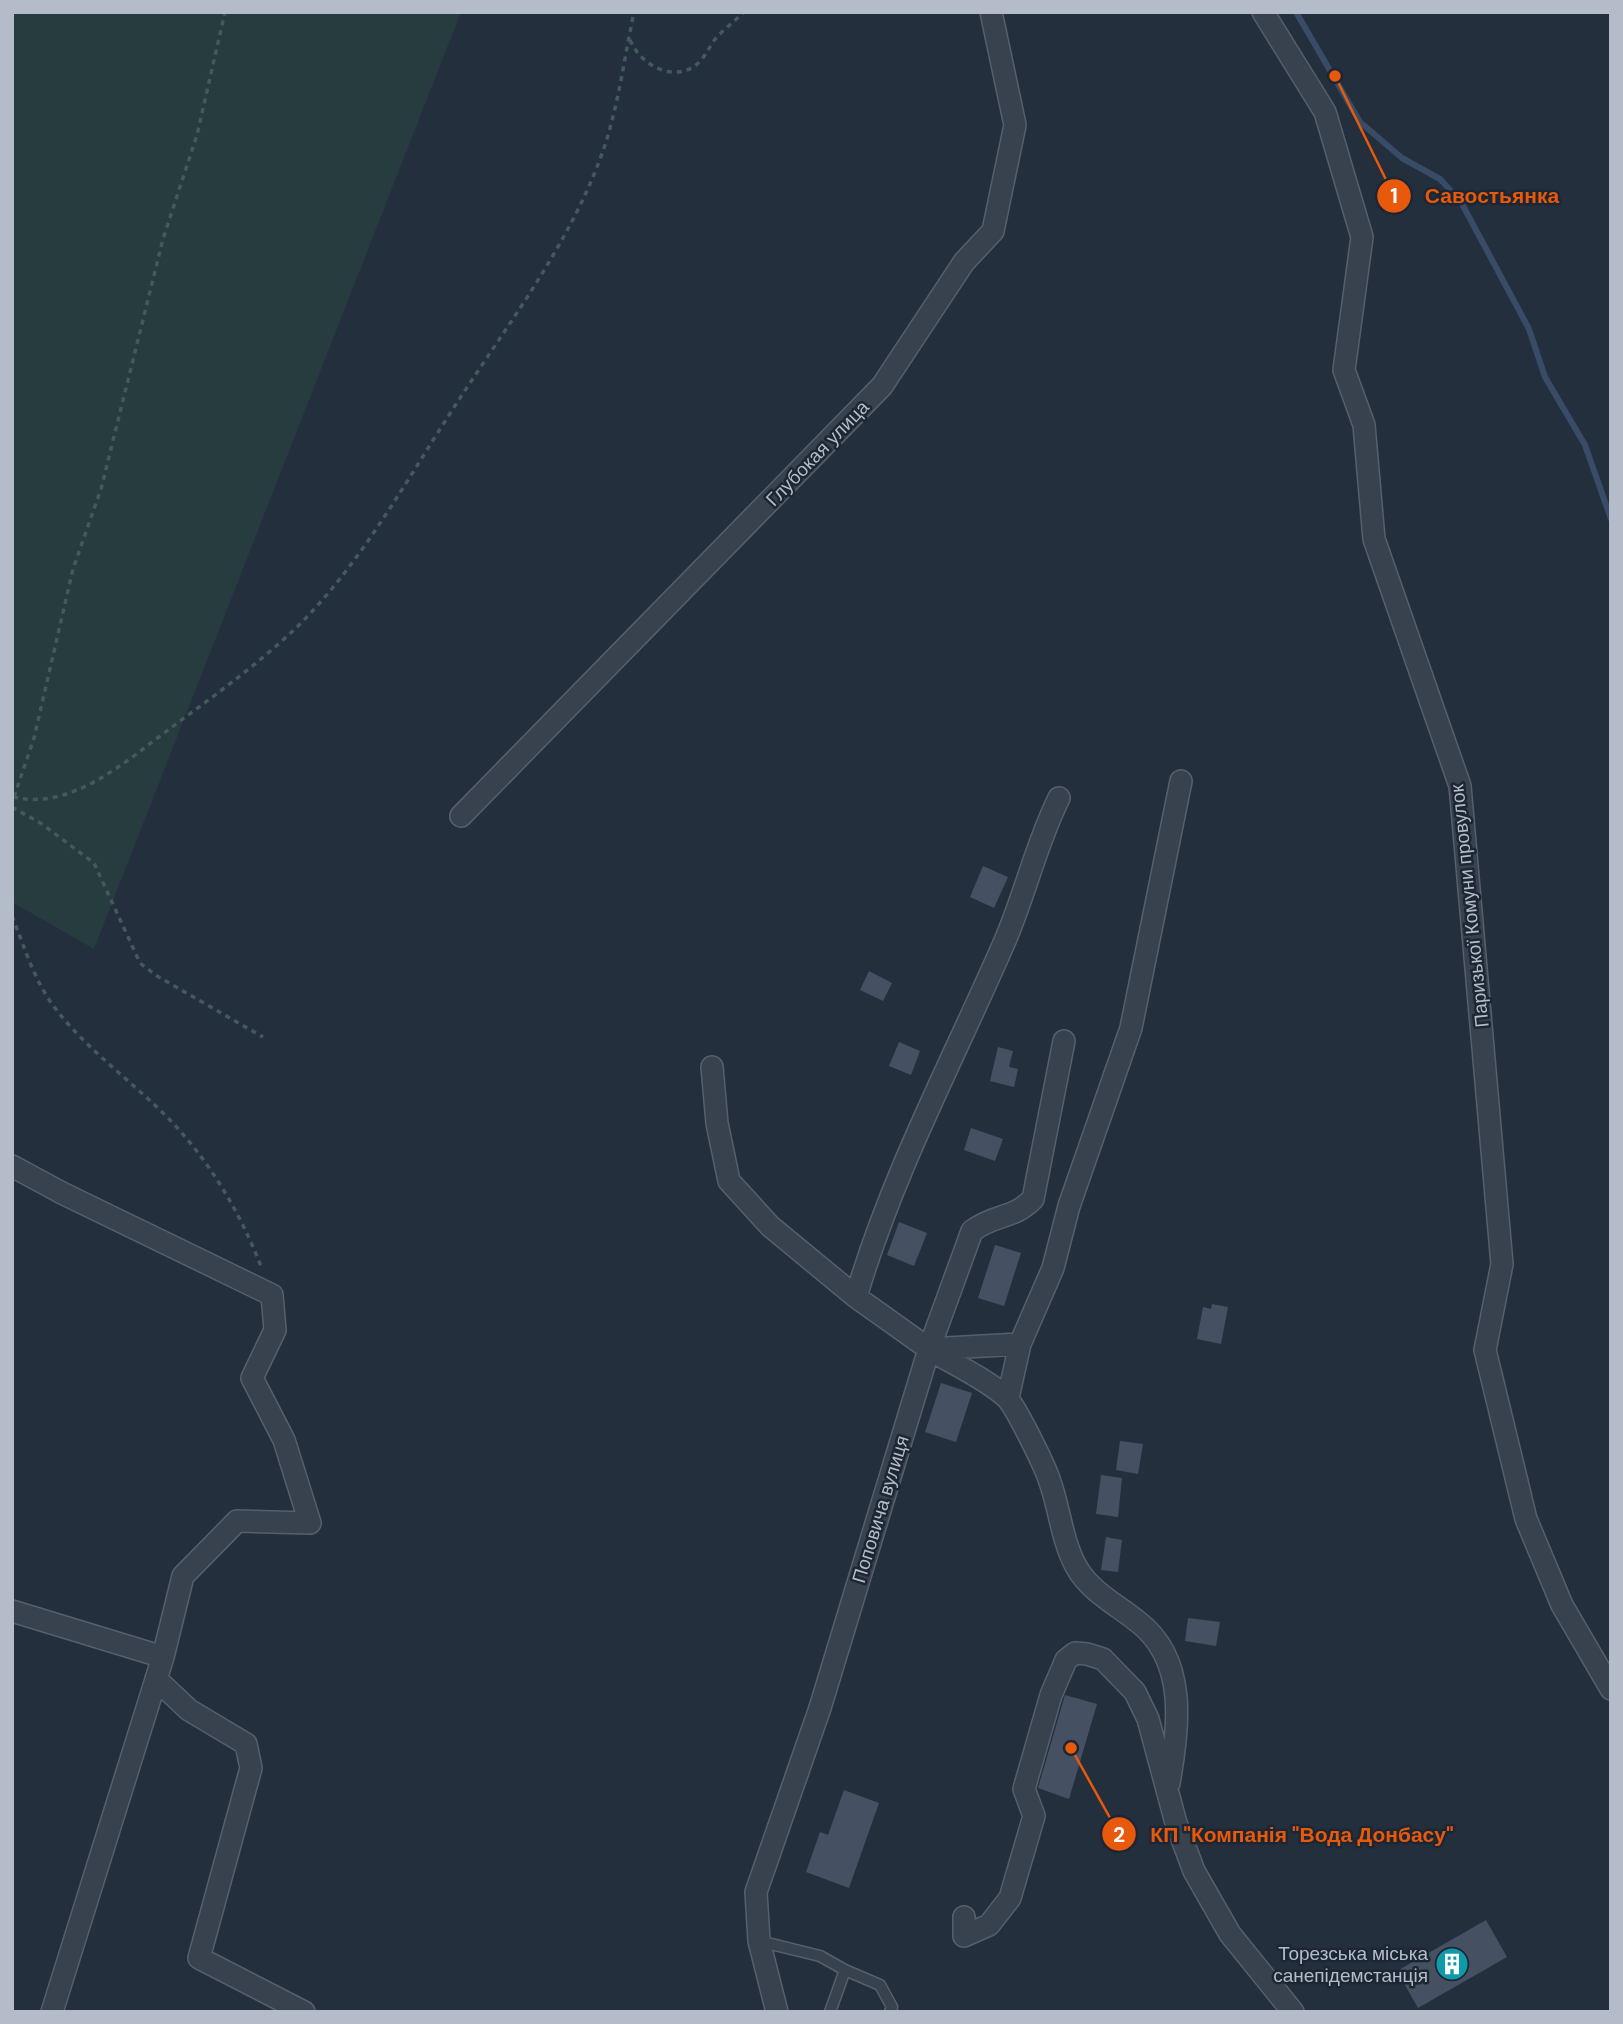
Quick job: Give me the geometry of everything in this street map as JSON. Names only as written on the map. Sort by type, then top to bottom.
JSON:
[{"type":"street","name":"Глубокая улица","points":[[461,816],[882,386],[964,262],[993,231],[1015,125],[991,12]]},
{"type":"street","name":"Паризької Комуни провулок","points":[[1263,12],[1325,112],[1362,237],[1344,370],[1364,425],[1374,539],[1460,786],[1502,1264],[1485,1350],[1527,1519],[1562,1605],[1611,1689]]},
{"type":"street","points":[[1008,1398],[1020,1344],[1053,1269],[1069,1206],[1131,1028],[1181,781]]},
{"type":"street","points":[[856,1297],[889,1200],[1017,914],[1046,825],[1059,798]]},
{"type":"street","name":"Поповича вулиця","points":[[777,2012],[760,1941],[756,1892],[820,1708],[929,1349],[972,1231],[988,1219],[1019,1213],[1032,1199],[1064,1041]]},
{"type":"street","points":[[712,1067],[717,1123],[729,1181],[770,1226],[856,1297],[929,1349],[1008,1398],[1050,1480],[1068,1547],[1077,1569],[1091,1587],[1148,1629],[1163,1650],[1173,1673],[1179,1727],[1168,1789]]},
{"type":"street","points":[[12,1166],[272,1295],[275,1330],[252,1378],[284,1440],[310,1523],[237,1521],[183,1576],[163,1657],[51,2012]]},
{"type":"street","points":[[929,1349],[1020,1344]]},
{"type":"street","points":[[12,1611],[163,1657]]},
{"type":"street","points":[[964,1917],[964,1936],[989,1925],[1010,1898],[1034,1816],[1024,1789],[1051,1695],[1066,1660],[1075,1653],[1103,1659],[1135,1692],[1148,1719],[1176,1823],[1194,1871],[1230,1934],[1293,2012]]},
{"type":"street","points":[[156,1679],[189,1710],[246,1744],[251,1768],[199,1958],[304,2012]]},
{"type":"lane","points":[[760,1941],[820,1956],[880,1985],[892,2007],[890,2012]]},
{"type":"lane","points":[[830,2012],[845,1970]]},
{"type":"path","points":[[225,12],[197,135],[163,239],[101,489],[73,569],[34,738],[13,797],[30,801],[60,797],[128,760],[261,659],[304,619],[341,577],[417,467],[564,235],[606,142],[634,12]]},
{"type":"path","points":[[629,38],[635,52],[647,64],[662,70],[680,71],[695,65],[716,39],[744,12]]},
{"type":"path","points":[[12,807],[42,824],[94,863],[140,963],[157,976],[263,1037]]},
{"type":"path","points":[[12,916],[32,969],[51,1002],[74,1031],[169,1119],[200,1155],[231,1201],[272,1295]]},
{"type":"green space","points":[[12,12],[461,12],[94,949],[12,902]]},
{"type":"building","points":[[983,866],[1008,877],[994,908],[970,897]]},
{"type":"building","points":[[869,971],[892,983],[883,1001],[860,990]]},
{"type":"building","points":[[899,1042],[920,1051],[911,1075],[889,1066]]},
{"type":"building","points":[[998,1047],[1013,1051],[1009,1067],[1018,1069],[1014,1087],[990,1081]]},
{"type":"building","points":[[971,1128],[1003,1139],[995,1161],[964,1150]]},
{"type":"building","points":[[899,1222],[927,1233],[914,1266],[887,1255]]},
{"type":"building","points":[[995,1245],[1021,1253],[1004,1306],[978,1298]]},
{"type":"building","points":[[1212,1304],[1228,1307],[1221,1344],[1197,1339],[1203,1307],[1211,1309]]},
{"type":"building","points":[[941,1383],[972,1393],[956,1442],[925,1432]]},
{"type":"building","points":[[1120,1441],[1143,1444],[1138,1474],[1116,1470]]},
{"type":"building","points":[[1101,1475],[1122,1478],[1118,1517],[1096,1514]]},
{"type":"building","points":[[1106,1537],[1122,1540],[1118,1572],[1101,1570]]},
{"type":"building","points":[[1188,1618],[1220,1622],[1216,1646],[1185,1641]]},
{"type":"building","points":[[1065,1695],[1097,1704],[1069,1799],[1038,1788]]},
{"type":"building","points":[[844,1790],[879,1803],[849,1888],[806,1872],[820,1832],[828,1835]]},
{"type":"building","name":"Торезська міська санепідемстанція","points":[[1486,1920],[1507,1957],[1418,2008],[1397,1971]]},
{"type":"waterway","points":[[1296,12],[1360,122],[1402,158],[1440,179],[1461,202],[1529,329],[1545,377],[1585,445],[1611,519]]},
{"type":"place","name":"Савостьянка","points":[[1335,76]]},
{"type":"place","name":"КП \"Компанія \"Вода Донбасу\"","points":[[1071,1748]]},
{"type":"place","name":"Торезська міська санепідемстанція","points":[[1452,1964]]}]
